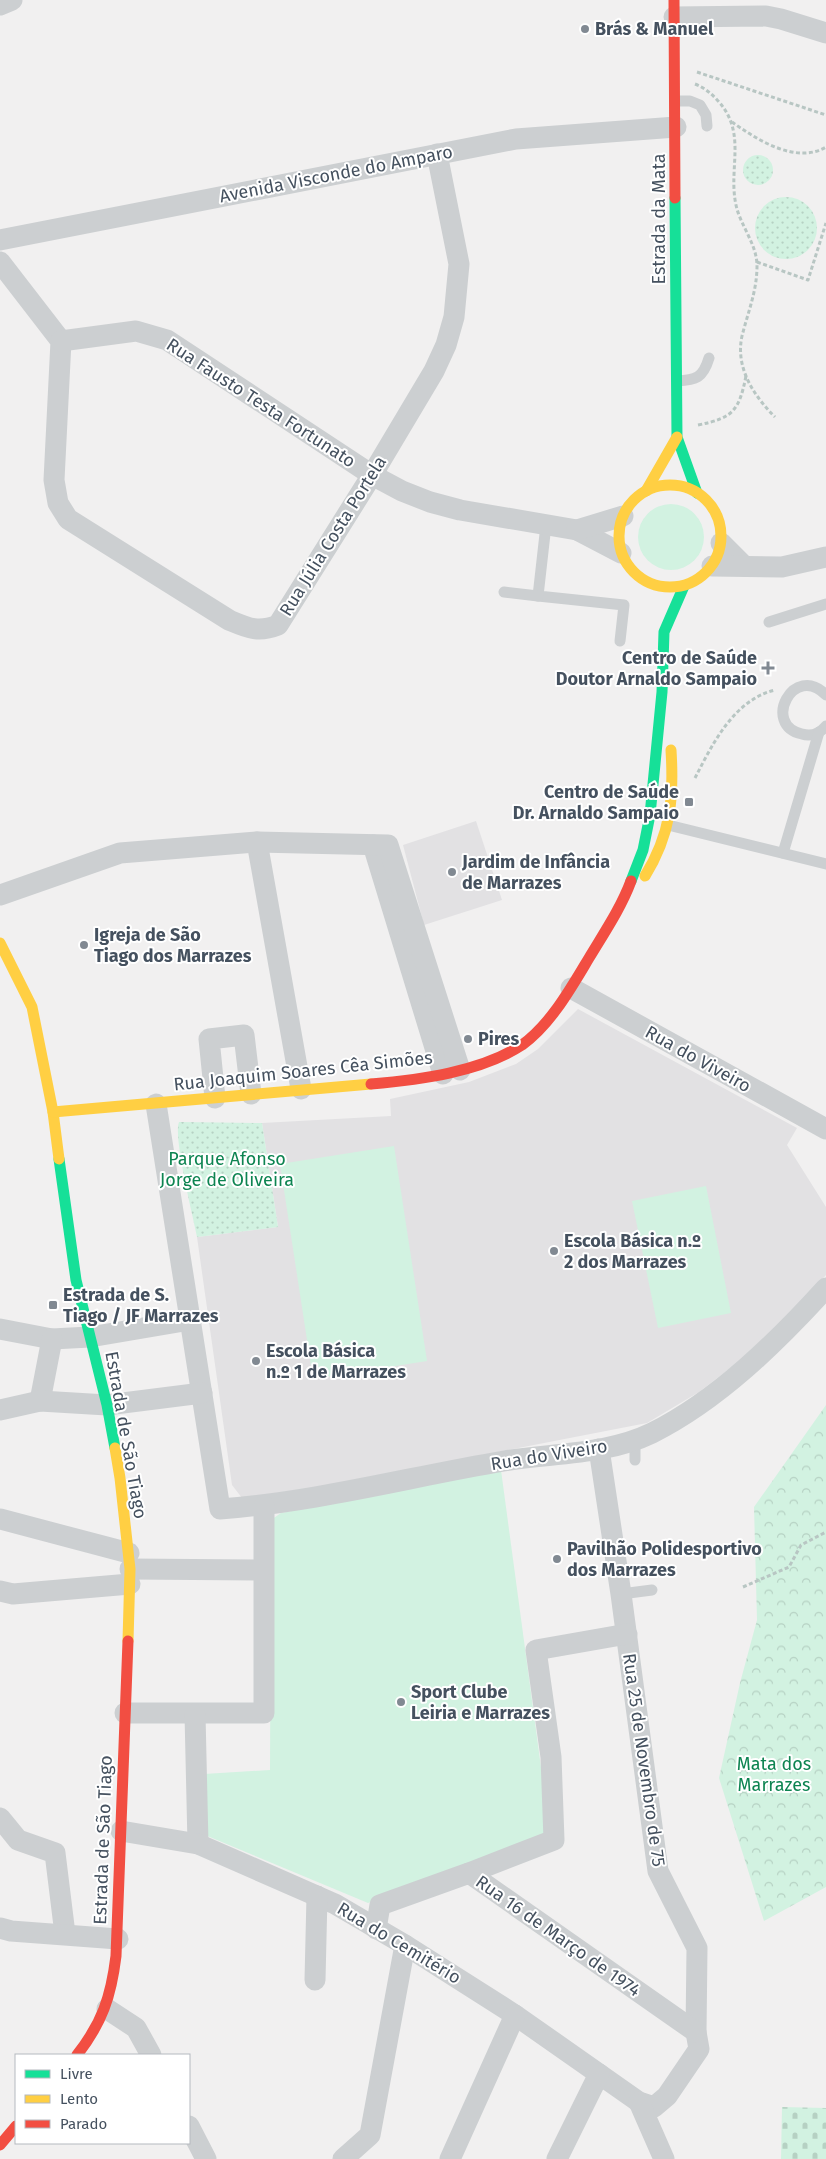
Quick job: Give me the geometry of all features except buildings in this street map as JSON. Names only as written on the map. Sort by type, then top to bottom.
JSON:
[{"type":"main road","name":"Estrada da Mata","points":[[674,8],[677,437],[697,493]]},
{"type":"main road","name":"Estrada da Mata","points":[[646,491],[677,437]]},
{"type":"main road","points":[[672,485],[697,493],[708,503],[716,515],[720,528],[720,543],[712,566],[702,576],[684,586],[664,588],[651,584],[639,577],[628,566],[619,541],[623,516],[632,501],[646,491],[659,486],[672,485]]},
{"type":"main road","points":[[639,577],[646,593]]},
{"type":"main road","name":"Rua Joaquim Soares Cêa Simões","points":[[625,898],[643,850],[650,815],[662,692],[664,632],[684,586]]},
{"type":"main road","name":"Rua Joaquim Soares Cêa Simões","points":[[657,617],[664,632]]},
{"type":"main road","name":"Rua Joaquim Soares Cêa Simões","points":[[53,1112],[156,1104],[301,1089],[400,1082],[451,1072],[489,1061],[521,1045],[544,1024],[571,988],[625,898],[655,860],[665,841],[669,825],[673,782],[666,703],[662,692]]},
{"type":"main road","name":"Estrada de São Tiago","points":[[3,955],[32,1008],[36,1022],[53,1112],[76,1280],[107,1405],[120,1478],[130,1569],[118,1939],[112,1992],[107,2009],[95,2032],[78,2054]]},
{"type":"main road","points":[[0,2145],[15,2127]]},
{"type":"street","points":[[0,5],[12,0]]},
{"type":"street","points":[[674,8],[766,16],[826,33]]},
{"type":"street","name":"Avenida Visconde do Amparo","points":[[0,240],[516,139],[676,127]]},
{"type":"street","name":"Rua Júlia Costa Portela","points":[[60,341],[54,480],[58,503],[68,519],[229,620],[246,628],[265,630],[278,625],[372,475],[434,371],[446,344],[454,317],[459,264],[437,154]]},
{"type":"street","points":[[0,262],[60,341]]},
{"type":"street","name":"Rua Fausto Testa Fortunato","points":[[60,341],[136,331],[167,340],[372,475],[402,491],[430,502],[460,510],[577,530]]},
{"type":"street","points":[[577,530],[623,516]]},
{"type":"street","points":[[577,530],[622,553]]},
{"type":"street","points":[[720,543],[744,566]]},
{"type":"street","points":[[712,566],[782,567],[826,558]]},
{"type":"street","points":[[257,842],[301,1089]]},
{"type":"street","points":[[0,895],[120,853],[257,842],[388,845],[451,1072]]},
{"type":"street","name":"Rua do Viveiro","points":[[571,988],[826,1129]]},
{"type":"street","points":[[215,1098],[208,1039],[244,1035],[251,1094]]},
{"type":"street","points":[[0,1410],[40,1401],[107,1405],[202,1394],[156,1104]]},
{"type":"street","name":"Rua do Viveiro","points":[[202,1394],[220,1509],[264,1506],[506,1461],[599,1449],[635,1450],[652,1433],[684,1414],[734,1378],[790,1327],[826,1288]]},
{"type":"street","points":[[0,1329],[52,1339],[90,1337],[190,1320]]},
{"type":"street","points":[[40,1401],[52,1339]]},
{"type":"street","name":"Rua 25 de Novembro de 75","points":[[599,1449],[627,1634],[658,1871],[698,1948],[696,2032],[699,2049],[668,2096],[646,2104]]},
{"type":"street","points":[[125,1713],[264,1713],[264,1506]]},
{"type":"street","points":[[0,1519],[130,1569]]},
{"type":"street","points":[[0,1591],[13,1594],[130,1569],[263,1570]]},
{"type":"street","points":[[469,1873],[554,1840],[551,1757],[536,1650],[627,1634]]},
{"type":"street","points":[[195,1714],[198,1844]]},
{"type":"street","points":[[0,1818],[18,1840],[55,1853],[65,1934]]},
{"type":"street","name":"Rua do Cemitério","points":[[121,1831],[198,1844],[335,1904],[405,1945],[515,2015],[599,2074],[646,2104]]},
{"type":"street","name":"Rua 16 de Março de 1974","points":[[376,1929],[380,1905],[469,1873],[696,2032]]},
{"type":"street","points":[[315,1980],[316,1896]]},
{"type":"street","points":[[0,1928],[11,1931],[118,1939]]},
{"type":"street","points":[[344,2159],[370,2136],[405,1945]]},
{"type":"street","points":[[107,2009],[136,2028],[150,2054]]},
{"type":"street","points":[[450,2159],[515,2015]]},
{"type":"street","points":[[557,2159],[599,2074]]},
{"type":"street","points":[[646,2104],[664,2159]]},
{"type":"street","points":[[190,2128],[206,2159]]},
{"type":"lane","points":[[675,101],[690,101],[700,105],[706,115],[707,126]]},
{"type":"lane","points":[[677,381],[694,380],[705,370],[709,358]]},
{"type":"lane","points":[[538,596],[546,524]]},
{"type":"lane","points":[[504,592],[624,605],[620,641]]},
{"type":"lane","points":[[769,622],[826,604]]},
{"type":"lane","points":[[823,729],[807,735],[799,734],[787,724],[782,709],[789,694],[795,689],[811,686],[819,689],[826,695]]},
{"type":"lane","points":[[783,853],[823,729]]},
{"type":"lane","points":[[650,815],[669,825],[826,864]]},
{"type":"lane","points":[[621,1594],[652,1590]]},
{"type":"path","points":[[775,417],[757,400],[746,376],[741,353],[742,339],[756,282],[757,262],[736,203],[736,146],[731,122],[723,107],[714,96],[702,86],[694,84],[694,71],[826,115]]},
{"type":"path","points":[[731,122],[753,136],[781,149],[810,152],[826,147]]},
{"type":"path","points":[[757,262],[808,280],[826,223]]},
{"type":"path","points":[[694,426],[718,421],[730,414],[738,404],[746,376]]},
{"type":"path","points":[[694,780],[711,747],[735,714],[763,693],[795,689]]},
{"type":"path","points":[[743,1587],[789,1567],[801,1545],[826,1532]]},
{"type":"shaded area","name":"Jardim de Infância de Marrazes","points":[[476,821],[502,900],[424,925],[403,845]]},
{"type":"shaded area","name":"Escola Básica n.º 2 dos Marrazes","points":[[578,1009],[797,1128],[787,1145],[826,1207],[826,1275],[789,1315],[738,1362],[699,1392],[647,1423],[317,1487],[242,1498],[232,1485],[197,1237],[278,1227],[262,1123],[391,1116],[390,1099],[469,1082],[516,1064],[538,1049]]},
{"type":"green space","points":[[758,155],[769,159],[773,170],[769,181],[758,185],[747,181],[743,170],[747,159]]},
{"type":"green space","points":[[786,197],[798,199],[808,206],[815,216],[817,228],[815,240],[808,250],[798,257],[786,259],[774,257],[764,250],[757,240],[755,228],[757,216],[764,206],[774,199]]},
{"type":"green space","points":[[665,504],[677,504],[689,509],[699,519],[704,531],[702,550],[689,565],[677,570],[665,570],[653,565],[643,555],[638,543],[638,531],[643,519],[653,509]]},
{"type":"green space","name":"Parque Afonso Jorge de Oliveira","points":[[179,1122],[262,1123],[278,1227],[197,1237],[181,1159]]},
{"type":"green space","points":[[394,1146],[427,1361],[313,1379],[280,1164]]},
{"type":"green space","points":[[706,1186],[731,1313],[658,1328],[632,1201]]},
{"type":"green space","name":"Mata dos Marrazes","points":[[826,1405],[826,1887],[764,1921],[719,1778],[740,1683],[757,1620],[754,1507]]},
{"type":"green space","name":"Sport Clube Leiria e Marrazes","points":[[501,1470],[550,1834],[368,1903],[205,1835],[204,1774],[270,1770],[271,1520],[281,1513]]},
{"type":"green space","points":[[782,2107],[826,2108],[826,2159],[781,2159]]},
{"type":"traffic: fast","points":[[675,198],[677,437],[697,493]]},
{"type":"traffic: fast","points":[[631,881],[643,850],[650,815],[662,692],[664,632],[684,586]]},
{"type":"traffic: fast","points":[[59,1159],[76,1280],[107,1405],[115,1448]]},
{"type":"traffic: slow","points":[[646,491],[677,437]]},
{"type":"traffic: slow","points":[[670,485],[689,489],[706,500],[717,517],[721,536],[717,555],[706,572],[689,583],[670,587],[651,583],[634,572],[623,555],[619,536],[623,517],[634,500],[651,489],[670,485]]},
{"type":"traffic: slow","points":[[645,876],[660,845],[669,815],[672,784],[671,750]]},
{"type":"traffic: slow","points":[[0,943],[32,1007],[53,1112],[59,1159]]},
{"type":"traffic: slow","points":[[53,1112],[371,1084]]},
{"type":"traffic: slow","points":[[115,1448],[130,1569],[128,1641]]},
{"type":"traffic: jam","points":[[674,0],[675,198]]},
{"type":"traffic: jam","points":[[371,1084],[429,1077],[469,1068],[488,1062],[522,1045],[542,1027],[568,993],[612,920],[631,881]]},
{"type":"traffic: jam","points":[[78,2054],[93,2032],[104,2009],[116,1956],[128,1641]]},
{"type":"traffic: jam","points":[[0,2145],[15,2127]]},
{"type":"place","name":"Brás & Manuel","points":[[585,29]]},
{"type":"place","name":"Centro de Saúde Doutor Arnaldo Sampaio","points":[[768,668]]},
{"type":"place","name":"Centro de Saúde Dr. Arnaldo Sampaio","points":[[689,802]]},
{"type":"place","name":"Jardim de Infância de Marrazes","points":[[452,872]]},
{"type":"place","name":"Igreja de São Tiago dos Marrazes","points":[[84,945]]},
{"type":"place","name":"Pires","points":[[468,1039]]},
{"type":"place","name":"Escola Básica n.º 2 dos Marrazes","points":[[554,1251]]},
{"type":"place","name":"Estrada de S. Tiago / JF Marrazes","points":[[53,1305]]},
{"type":"place","name":"Escola Básica n.º 1 de Marrazes","points":[[256,1361]]},
{"type":"place","name":"Pavilhão Polidesportivo dos Marrazes","points":[[557,1559]]},
{"type":"place","name":"Sport Clube Leiria e Marrazes","points":[[401,1702]]}]
